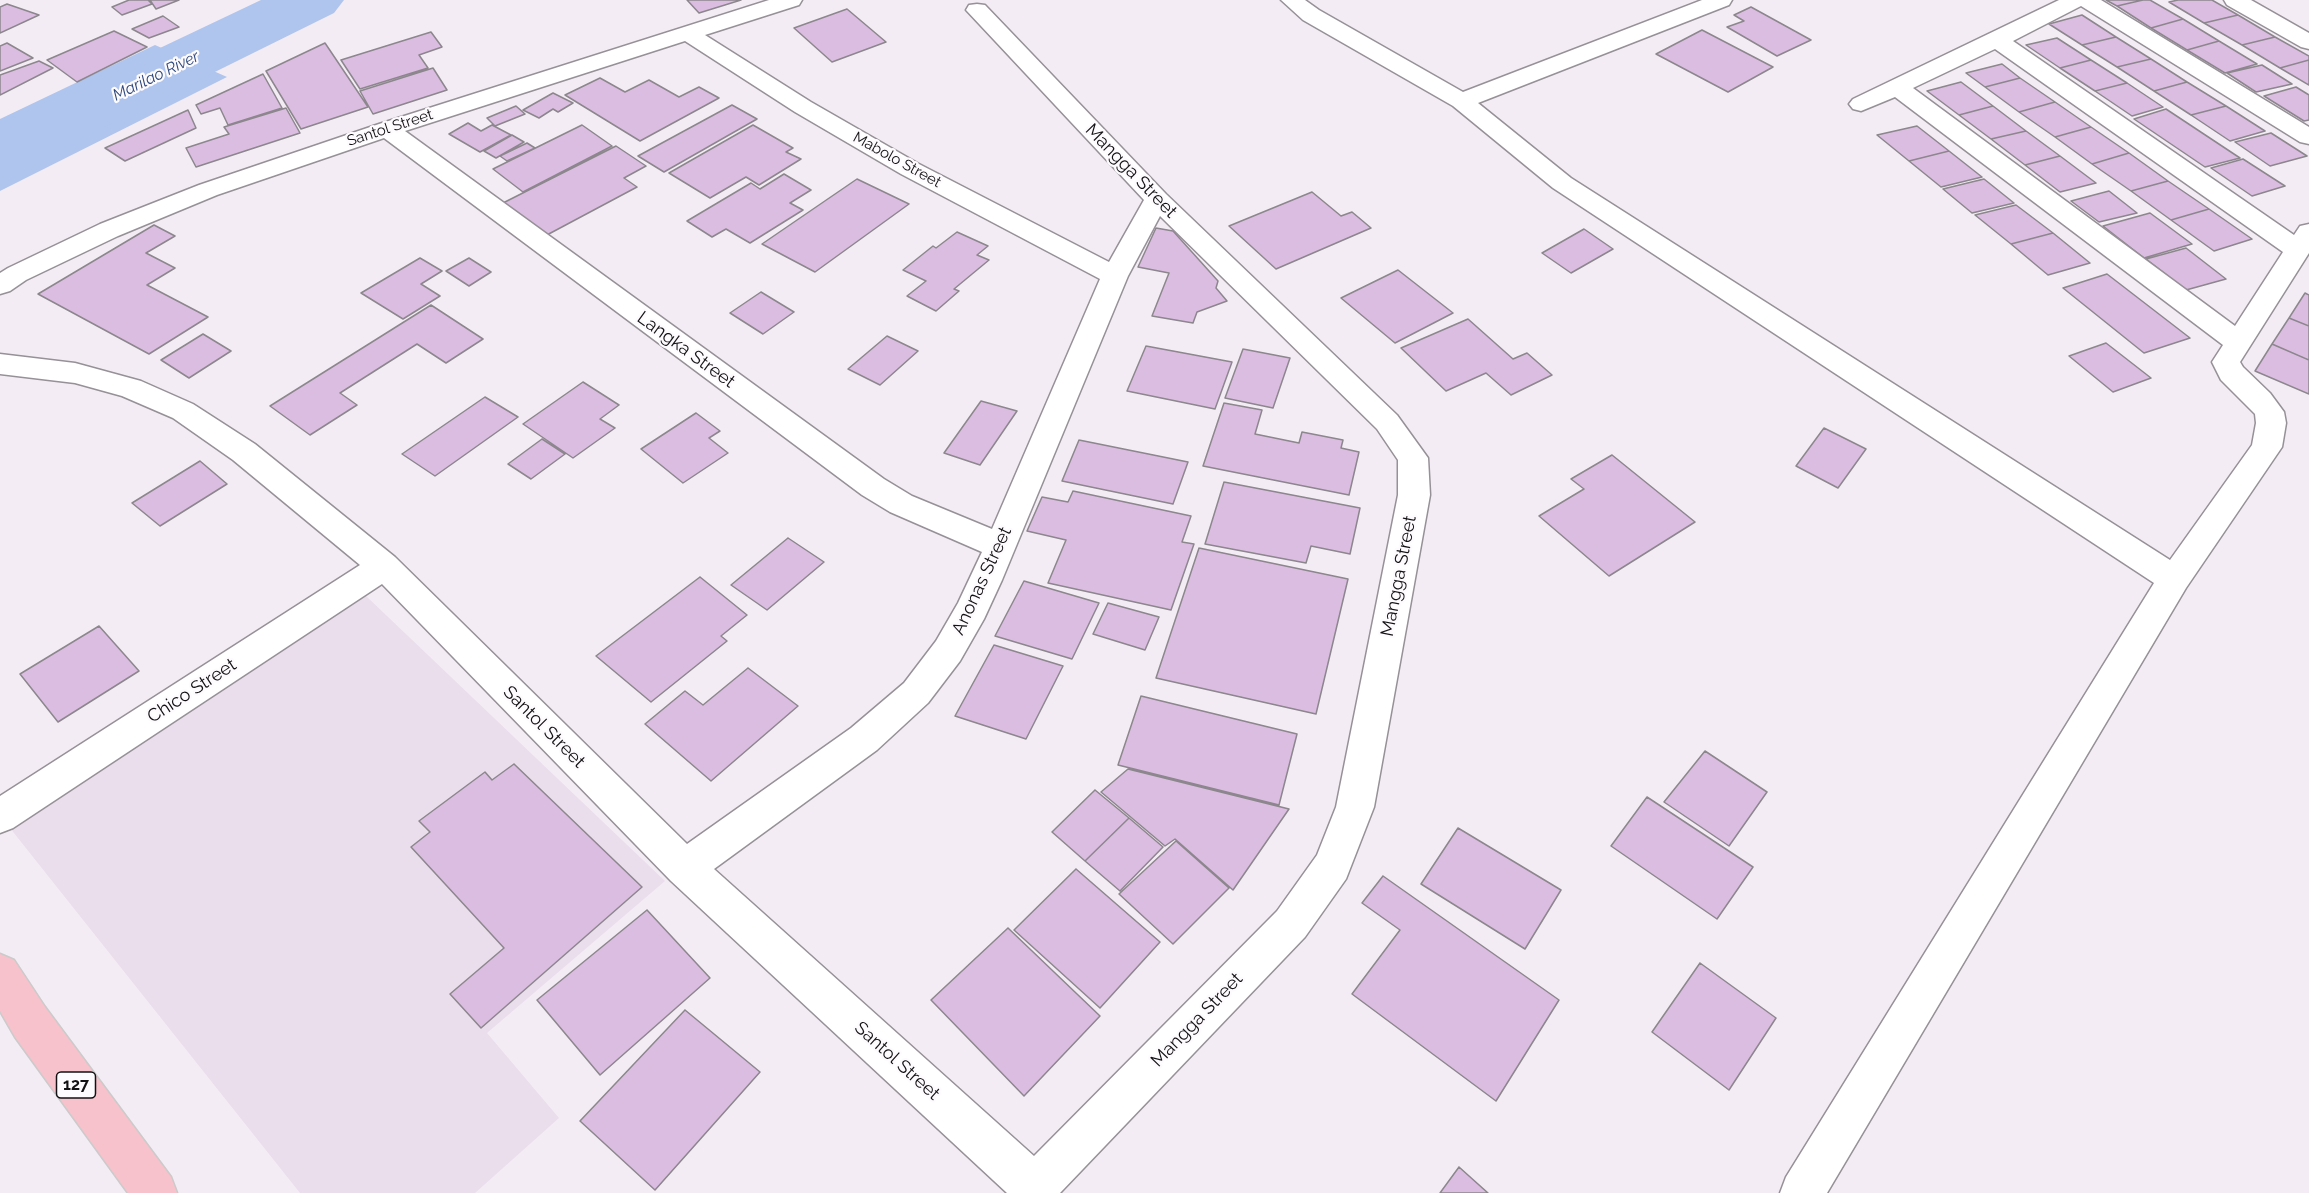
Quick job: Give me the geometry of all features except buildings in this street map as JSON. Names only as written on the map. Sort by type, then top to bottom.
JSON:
[{"type":"main road","name":"127","points":[[0,974],[30,1022],[155,1193]]},
{"type":"street","name":"Santol Street","points":[[0,285],[17,274],[109,230],[208,190],[387,129],[791,0]]},
{"type":"street","points":[[1292,0],[1311,15],[1461,101],[1562,183],[2174,579]]},
{"type":"street","points":[[1461,101],[1687,5],[1721,0]]},
{"type":"street","points":[[1861,104],[2076,0]]},
{"type":"street","points":[[2086,0],[2309,137]]},
{"type":"street","points":[[2235,0],[2309,42]]},
{"type":"street","name":"Mangga Street","points":[[977,10],[1157,199],[1387,422],[1413,458],[1414,495],[1355,807],[1332,866],[1291,924],[1032,1190]]},
{"type":"street","name":"Mabolo Street","points":[[686,32],[803,106],[910,169],[1115,276]]},
{"type":"street","points":[[1802,1193],[2174,579],[2267,447],[2271,423],[2269,412],[2260,400],[2231,373],[2226,362],[2303,241],[1997,40]]},
{"type":"street","points":[[1897,87],[2238,342]]},
{"type":"street","name":"Langka Street","points":[[387,129],[873,487],[901,504],[999,546]]},
{"type":"street","name":"Anonas Street","points":[[685,868],[864,739],[916,693],[948,651],[972,610],[1115,276],[1157,199]]},
{"type":"street","name":"Santol Street","points":[[0,364],[75,373],[131,388],[183,411],[244,452],[384,566],[685,868],[1032,1190]]},
{"type":"street","name":"Chico Street","points":[[0,816],[384,566]]},
{"type":"shaded area","points":[[365,595],[665,881],[487,1033],[559,1118],[475,1193],[300,1193],[6,823]]},
{"type":"water","points":[[155,45],[227,77],[0,191],[0,119]]},
{"type":"waterway","name":"Marilao River","points":[[0,151],[312,0]]}]
